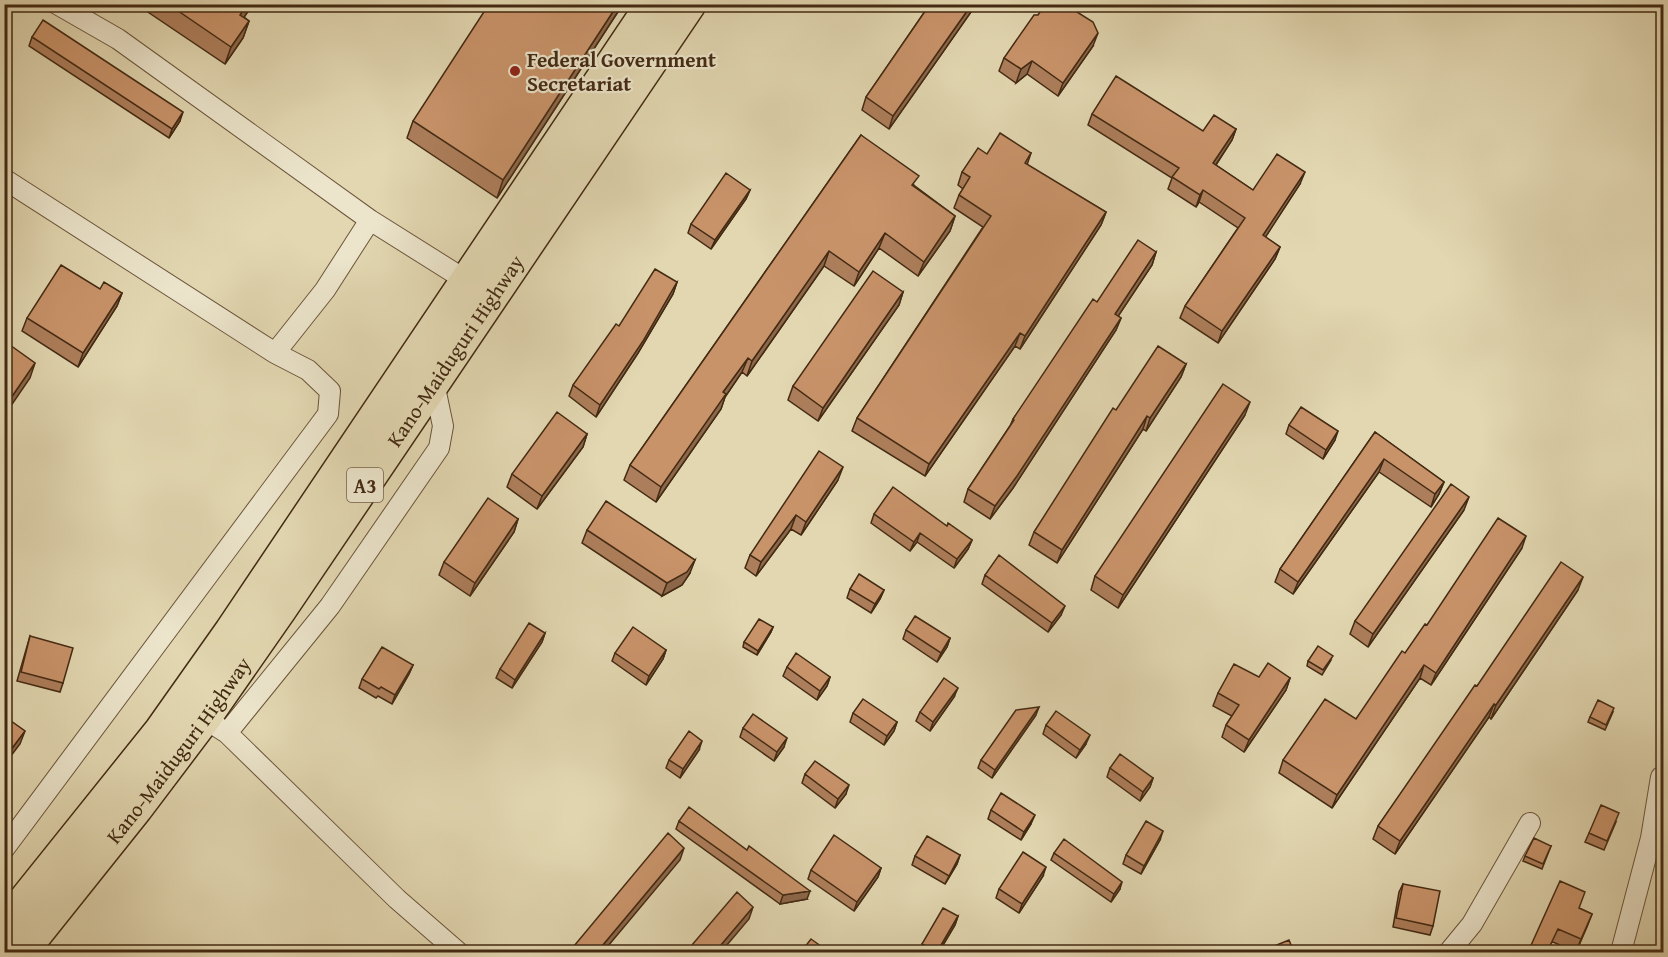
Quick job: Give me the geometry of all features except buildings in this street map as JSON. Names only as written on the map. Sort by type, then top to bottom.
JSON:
[{"type":"highway","name":"Kano-Maiduguri Highway","points":[[21,952],[136,808],[215,725],[434,383],[480,289],[653,4]]},
{"type":"highway","name":"Kano-Maiduguri Highway","points":[[4,927],[161,730],[480,289],[572,176],[689,4]]},
{"type":"street","points":[[57,4],[118,39],[370,220],[480,289]]},
{"type":"street","points":[[4,179],[275,353],[308,370],[330,392],[328,414],[4,849]]},
{"type":"street","points":[[275,353],[325,290],[370,220]]},
{"type":"street","points":[[215,725],[397,899],[458,952]]},
{"type":"street","points":[[1621,952],[1651,838],[1661,777],[1664,777]]},
{"type":"street","points":[[1449,952],[1472,924],[1530,823]]},
{"type":"place","name":"Federal Government Secretariat","points":[[515,71]]}]
